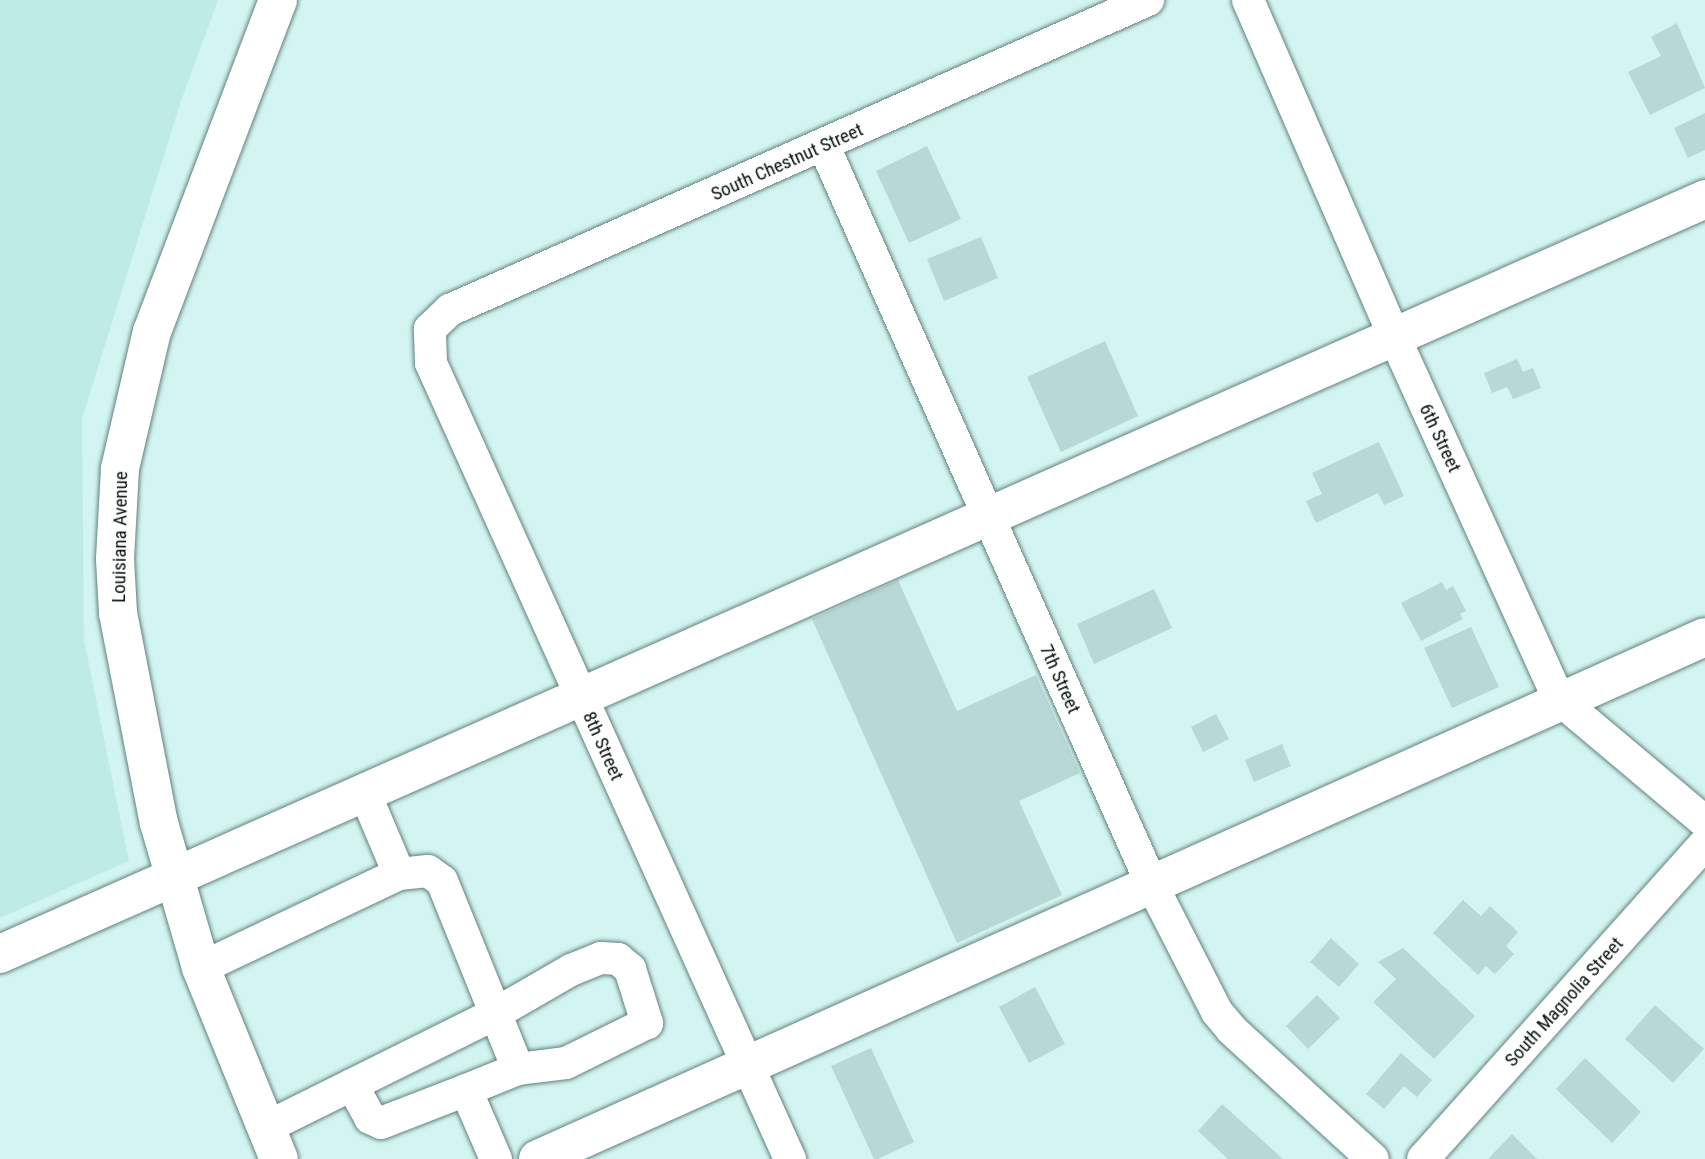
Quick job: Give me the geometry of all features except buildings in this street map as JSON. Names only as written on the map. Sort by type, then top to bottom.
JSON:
[{"type":"main road","name":"Louisiana Avenue","points":[[272,1144],[201,968],[175,878],[136,718],[118,614],[116,559],[121,469],[152,331],[278,0]]},
{"type":"main road","points":[[0,954],[1705,199]]},
{"type":"main road","points":[[538,1159],[1152,885],[1559,699],[1705,637]]},
{"type":"street","name":"South Chestnut Street","points":[[430,329],[450,310],[1148,0]]},
{"type":"street","name":"6th Street","points":[[1248,0],[1394,336],[1559,699],[1705,822]]},
{"type":"street","name":"7th Street","points":[[824,146],[1152,885],[1217,1012],[1231,1030],[1373,1159]]},
{"type":"street","name":"8th Street","points":[[430,329],[432,363],[790,1159]]},
{"type":"street","points":[[364,791],[399,874]]},
{"type":"street","name":"South Magnolia Street","points":[[1423,1159],[1705,844]]},
{"type":"street","points":[[201,968],[399,874],[428,871],[442,881],[493,1015],[518,1069]]},
{"type":"street","points":[[272,1144],[352,1085],[493,1015],[571,970],[601,958],[618,959],[630,970],[646,1023],[566,1063],[518,1069],[381,1123],[370,1118],[352,1085]]},
{"type":"street","points":[[466,1090],[496,1159]]},
{"type":"shaded area","points":[[0,0],[218,0],[180,104],[82,419],[84,640],[129,861],[0,918]]}]
